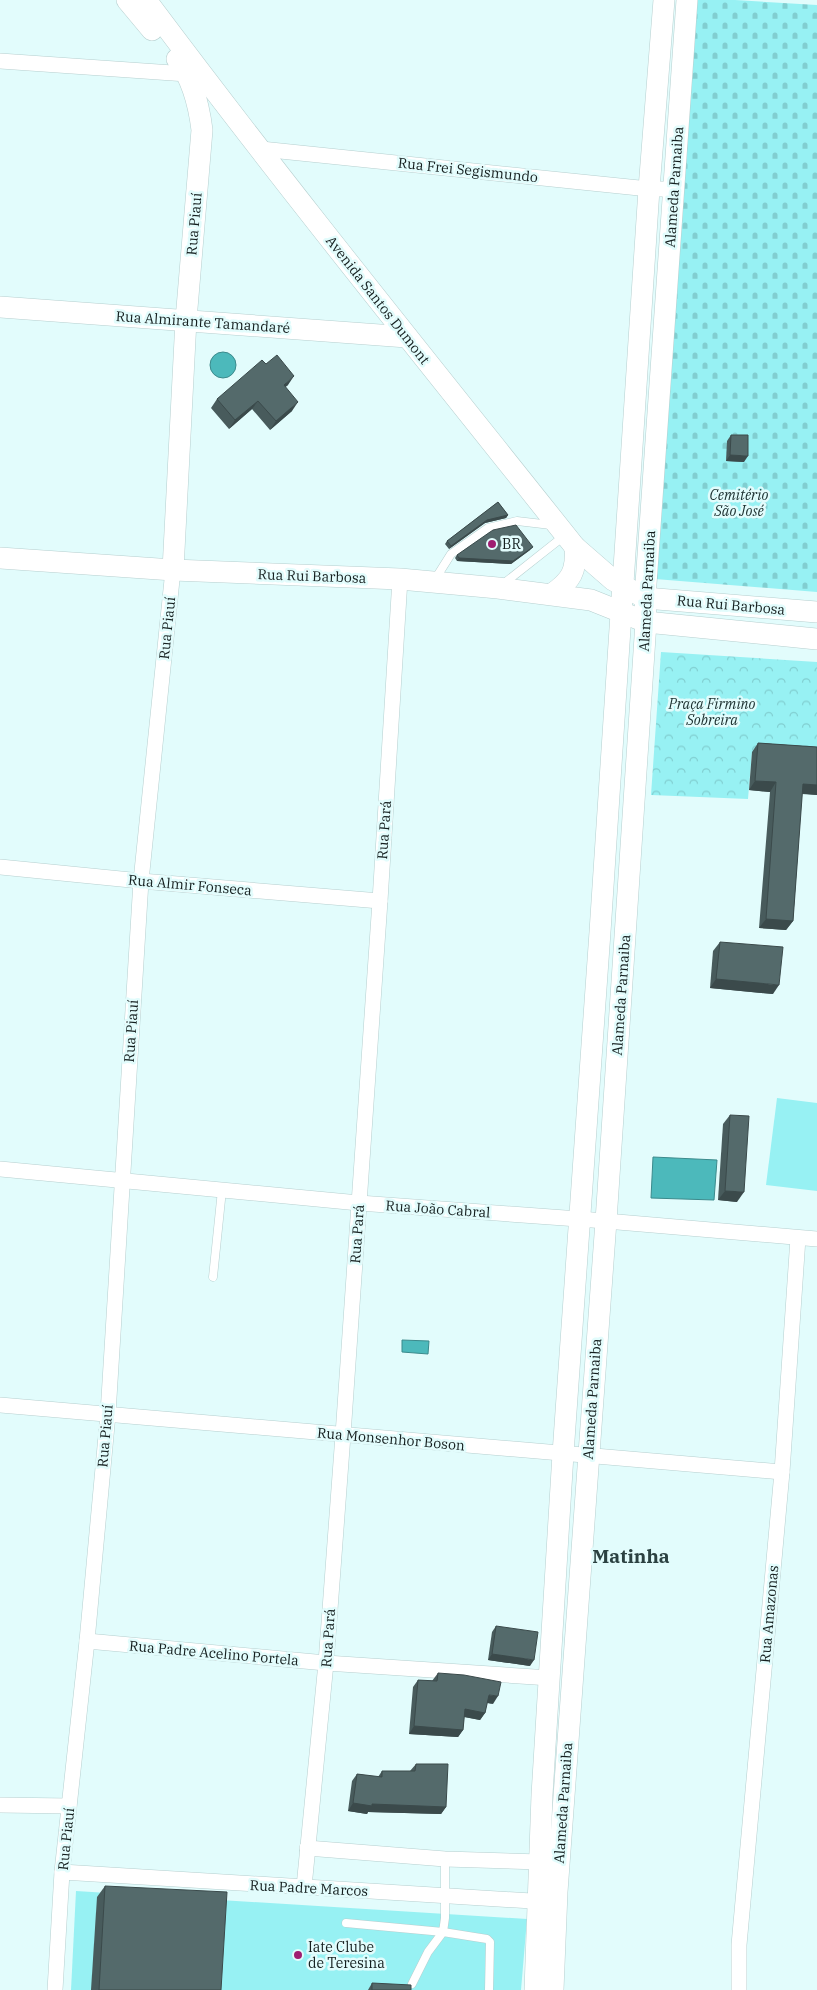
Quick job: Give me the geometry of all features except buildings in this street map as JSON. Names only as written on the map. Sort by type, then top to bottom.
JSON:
[{"type":"main road","points":[[127,0],[179,61],[187,74]]},
{"type":"main road","name":"Avenida Santos Dumont","points":[[146,0],[222,102],[566,536],[597,568],[624,587],[645,598]]},
{"type":"main road","name":"Alameda Parnaiba","points":[[554,1990],[548,1902],[540,1862],[542,1795],[579,1219],[624,587],[649,188],[664,0]]},
{"type":"main road","name":"Alameda Parnaiba","points":[[535,1990],[548,1902],[606,1221],[646,622],[645,598],[687,0]]},
{"type":"main road","name":"Rua Piauí","points":[[173,570],[186,320],[202,130],[200,113],[187,74]]},
{"type":"main road","name":"Rua Almirante Tamandaré","points":[[0,307],[407,337]]},
{"type":"main road","points":[[552,594],[564,586],[572,576],[576,564],[566,536]]},
{"type":"main road","name":"Rua Rui Barbosa","points":[[0,558],[173,570],[400,579],[498,588],[591,600],[646,622],[817,638]]},
{"type":"main road","name":"Rua Rui Barbosa","points":[[645,598],[817,612]]},
{"type":"main road","points":[[600,932],[625,933]]},
{"type":"street","points":[[0,60],[187,74]]},
{"type":"street","name":"Rua Frei Segismundo","points":[[261,149],[674,189]]},
{"type":"street","name":"Rua Piauí","points":[[55,1990],[62,1872],[87,1641],[108,1414],[141,881],[173,570]]},
{"type":"street","name":"Rua Pará","points":[[304,1888],[326,1663],[343,1435],[400,579]]},
{"type":"street","name":"Rua Almir Fonseca","points":[[0,867],[141,881],[380,900]]},
{"type":"street","name":"Rua João Cabral","points":[[0,1169],[359,1203],[817,1239]]},
{"type":"street","name":"Rua Amazonas","points":[[739,1990],[739,1945],[782,1472],[798,1238]]},
{"type":"street","name":"Rua Monsenhor Boson","points":[[0,1405],[782,1472]]},
{"type":"street","name":"Rua Padre Acelino Portela","points":[[87,1641],[326,1663],[550,1678]]},
{"type":"street","points":[[0,1805],[69,1806]]},
{"type":"street","points":[[307,1848],[445,1859],[540,1862]]},
{"type":"street","name":"Rua Padre Marcos","points":[[62,1872],[548,1902]]},
{"type":"lane","points":[[433,582],[451,554],[488,528],[518,521],[566,536]]},
{"type":"lane","points":[[498,588],[566,536]]},
{"type":"lane","points":[[213,1277],[222,1190]]},
{"type":"lane","points":[[412,1984],[428,1952],[443,1932],[445,1918],[445,1859]]},
{"type":"lane","points":[[346,1924],[443,1932],[486,1939],[490,1942],[489,1990]]},
{"type":"green space","name":"Cemitério São José","points":[[697,0],[735,0],[817,5],[817,592],[655,579]]},
{"type":"green space","name":"Praça Firmino Sobreira","points":[[661,652],[817,662],[817,756],[752,752],[748,799],[651,795]]},
{"type":"green space","points":[[777,1098],[817,1103],[817,1191],[766,1185]]},
{"type":"green space","name":"Iate Clube de Teresina","points":[[76,1891],[527,1919],[521,1990],[71,1990]]},
{"type":"shaded area","points":[[223,352],[232,356],[236,365],[232,374],[223,378],[214,374],[210,365],[214,356]]},
{"type":"shaded area","points":[[653,1157],[717,1160],[714,1200],[651,1198]]},
{"type":"shaded area","points":[[402,1340],[429,1341],[428,1354],[402,1352]]},
{"type":"place","name":"BR","points":[[492,544]]},
{"type":"place","name":"Iate Clube de Teresina","points":[[298,1955]]},
{"type":"district","name":"Matinha","points":[[631,1556]]}]
